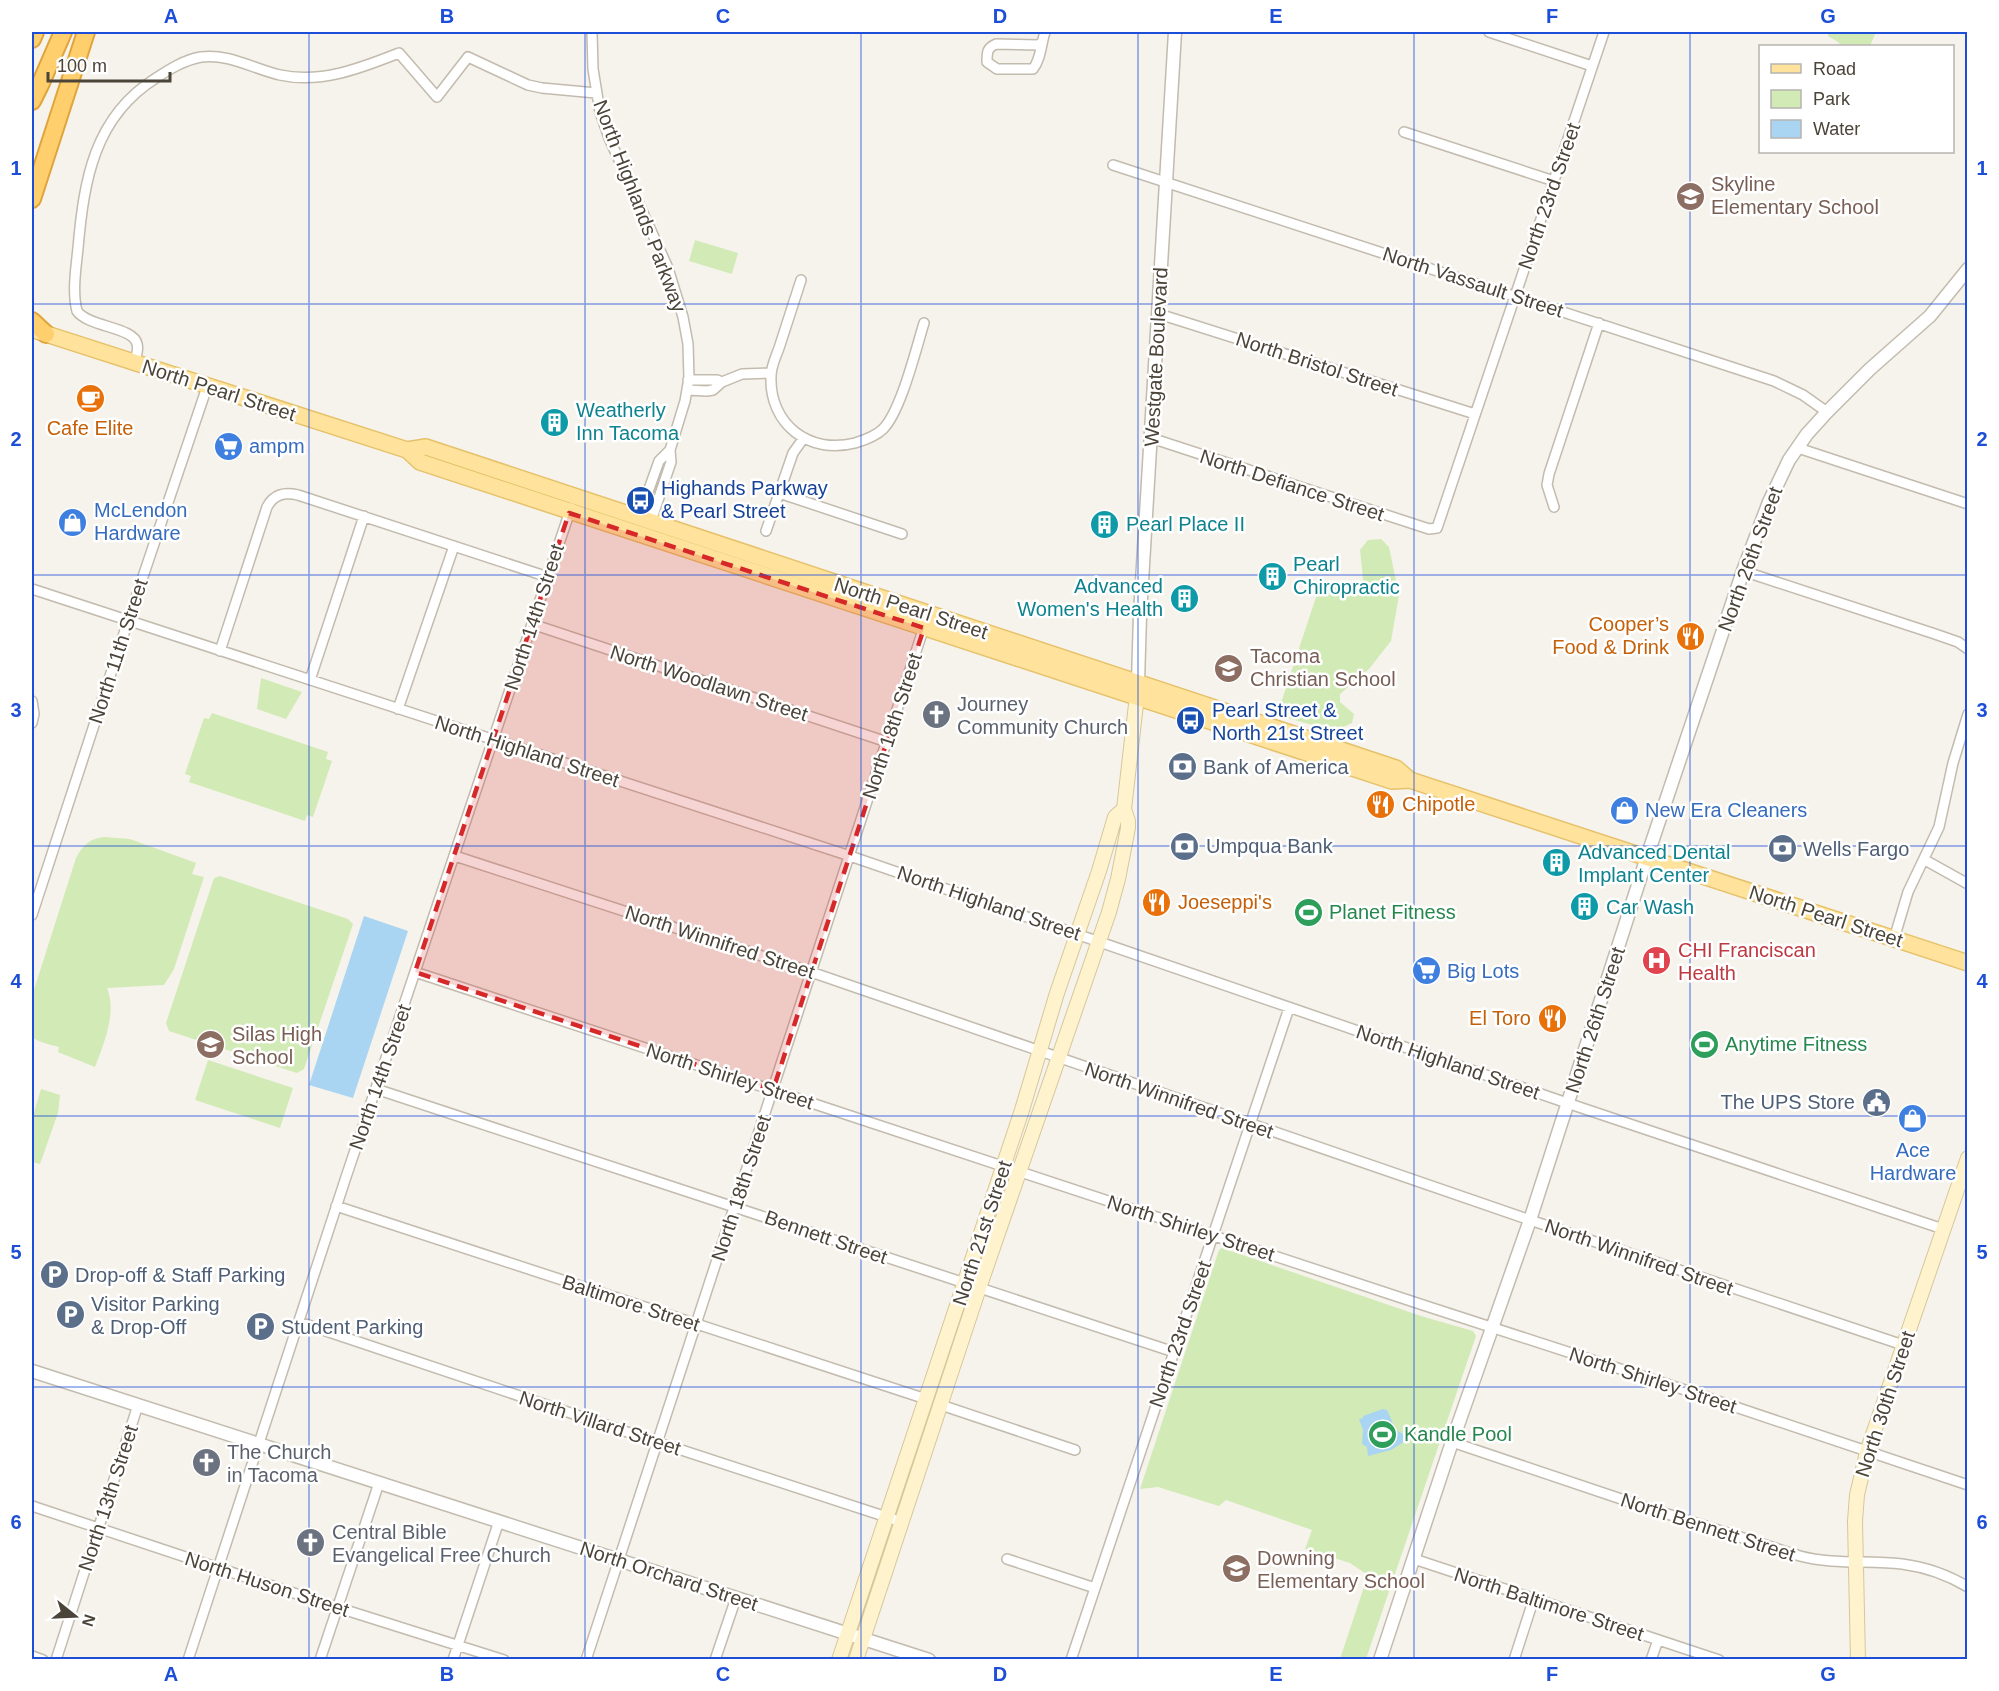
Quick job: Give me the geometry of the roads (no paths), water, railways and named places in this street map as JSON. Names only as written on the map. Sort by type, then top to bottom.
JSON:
[{"type":"highway","points":[[32,39],[35,32]]},
{"type":"highway","points":[[32,101],[63,32]]},
{"type":"highway","points":[[32,199],[86,32]]},
{"type":"highway","points":[[32,321],[39,332]]},
{"type":"main road","name":"North Pearl Street","points":[[39,332],[407,450],[420,462],[569,513],[665,544],[927,621],[1138,689],[1392,781],[1410,780],[1968,963]]},
{"type":"main road","name":"North Pearl Street","points":[[407,450],[426,447],[645,519],[927,621]]},
{"type":"main road","name":"North 21st Street","points":[[856,1659],[979,1288],[1100,941],[1118,879],[1128,828],[1124,808],[1138,689]]},
{"type":"main road","name":"North 21st Street","points":[[839,1659],[1004,1166],[1057,993],[1115,817],[1124,808]]},
{"type":"main road","name":"North 30th Street","points":[[1858,1659],[1856,1505],[1867,1452],[1967,1164]]},
{"type":"street","name":"North Highlands Parkway","points":[[592,32],[596,93],[609,138],[664,258],[676,290],[688,344],[688,385],[670,450],[671,462],[645,519]]},
{"type":"street","points":[[1041,43],[1038,45],[996,44],[989,47],[986,53],[987,62],[996,69],[1033,69],[1039,60],[1041,43],[1046,32]]},
{"type":"street","name":"Westgate Boulevard","points":[[1138,689],[1140,615],[1175,32]]},
{"type":"street","points":[[1489,32],[1592,66]]},
{"type":"street","name":"North 23rd Street","points":[[1434,530],[1440,520],[1604,32]]},
{"type":"street","points":[[135,363],[138,345],[133,337],[86,319],[77,311],[75,298],[80,227],[92,164],[106,128],[132,96],[171,69],[192,59],[214,56],[280,75],[328,75],[365,67],[399,54],[437,97],[468,57],[528,85],[552,90],[596,93]]},
{"type":"street","points":[[1404,132],[1554,181]]},
{"type":"street","name":"North Vassault Street","points":[[1113,165],[1774,381],[1803,395],[1827,412]]},
{"type":"street","name":"North 26th Street","points":[[1380,1659],[1452,1442],[1530,1220],[1647,857],[1743,571],[1769,502],[1798,448],[1827,412],[1870,369],[1930,316],[1968,269]]},
{"type":"street","points":[[801,280],[771,373],[775,403],[783,419],[803,439],[836,447],[860,441],[880,431],[893,414],[924,323]]},
{"type":"street","name":"North Bristol Street","points":[[1159,314],[1475,414]]},
{"type":"street","points":[[1554,507],[1547,485],[1549,474],[1599,323]]},
{"type":"street","points":[[688,385],[717,380],[722,382],[742,374],[771,373]]},
{"type":"street","name":"North 11th Street","points":[[32,915],[207,387]]},
{"type":"street","name":"North Defiance Street","points":[[1151,438],[1434,530]]},
{"type":"street","points":[[766,531],[793,453],[803,439]]},
{"type":"street","points":[[1798,448],[1968,504]]},
{"type":"street","points":[[220,651],[267,507],[278,495],[286,493],[364,516],[548,577]]},
{"type":"street","points":[[779,493],[902,534]]},
{"type":"street","name":"North 14th Street","points":[[188,1659],[336,1206],[575,497]]},
{"type":"street","points":[[310,680],[364,516]]},
{"type":"street","points":[[610,525],[633,528],[645,519],[649,531],[665,544]]},
{"type":"street","points":[[398,709],[454,546]]},
{"type":"street","points":[[1743,571],[1935,633],[1958,642],[1968,649]]},
{"type":"street","name":"North Highland Street","points":[[32,589],[850,856],[1289,1008],[1943,1229]]},
{"type":"street","name":"North 18th Street","points":[[586,1659],[927,621]]},
{"type":"street","name":"North Woodlawn Street","points":[[532,624],[887,742]]},
{"type":"street","points":[[32,701],[34,714],[32,723]]},
{"type":"street","points":[[1894,939],[1908,892],[1925,860],[1942,817],[1953,763],[1968,714]]},
{"type":"street","name":"North Winnifred Street","points":[[455,856],[811,972],[1059,1059],[1903,1346]]},
{"type":"street","points":[[1925,860],[1968,884]]},
{"type":"street","name":"North Shirley Street","points":[[415,972],[1968,1485]]},
{"type":"street","name":"North 23rd Street","points":[[1071,1659],[1289,1008]]},
{"type":"street","name":"Bennett Street","points":[[376,1089],[1174,1352]]},
{"type":"street","name":"Baltimore Street","points":[[336,1206],[926,1399]]},
{"type":"street","name":"North Villard Street","points":[[299,1322],[902,1521]]},
{"type":"street","name":"North Orchard Street","points":[[32,1371],[928,1659]]},
{"type":"street","name":"North 13th Street","points":[[56,1659],[138,1405]]},
{"type":"street","points":[[941,1405],[1075,1450]]},
{"type":"street","name":"North Bennett Street","points":[[1452,1442],[1800,1556],[1827,1562],[1911,1565],[1944,1575],[1968,1587]]},
{"type":"street","points":[[320,1659],[379,1483]]},
{"type":"street","name":"North Huson Street","points":[[32,1506],[336,1607],[504,1659]]},
{"type":"street","points":[[453,1659],[499,1521]]},
{"type":"street","points":[[1007,1559],[1095,1588]]},
{"type":"street","name":"North Baltimore Street","points":[[1414,1559],[1719,1659]]},
{"type":"street","points":[[715,1659],[736,1598]]},
{"type":"street","points":[[1514,1659],[1534,1598]]},
{"type":"street","points":[[1652,1659],[1658,1640]]},
{"type":"street","points":[[32,1656],[43,1659]]},
{"type":"water","points":[[364,916],[408,931],[353,1098],[309,1085]]},
{"type":"water","name":"Kandle Pool","points":[[1383,1409],[1387,1410],[1396,1430],[1410,1438],[1391,1450],[1368,1456],[1367,1447],[1362,1444],[1363,1430],[1359,1419]]},
{"type":"place","name":"Skyline Elementary School","points":[[1690,196]]},
{"type":"place","name":"Cafe Elite","points":[[90,398]]},
{"type":"place","name":"Weatherly Inn Tacoma","points":[[555,422]]},
{"type":"place","name":"ampm","points":[[228,446]]},
{"type":"place","name":"Highands Parkway & Pearl Street","points":[[640,500]]},
{"type":"place","name":"McLendon Hardware","points":[[73,522]]},
{"type":"place","name":"Pearl Place II","points":[[1105,524]]},
{"type":"place","name":"Pearl Chiropractic","points":[[1272,576]]},
{"type":"place","name":"Advanced Women's Health","points":[[1184,598]]},
{"type":"place","name":"Cooper’s Food & Drink","points":[[1690,636]]},
{"type":"place","name":"Tacoma Christian School","points":[[1229,668]]},
{"type":"place","name":"Journey Community Church","points":[[936,715]]},
{"type":"place","name":"Pearl Street & North 21st Street","points":[[1191,721]]},
{"type":"place","name":"Bank of America","points":[[1182,767]]},
{"type":"place","name":"Chipotle","points":[[1381,804]]},
{"type":"place","name":"New Era Cleaners","points":[[1624,810]]},
{"type":"place","name":"Umpqua Bank","points":[[1185,846]]},
{"type":"place","name":"Wells Fargo","points":[[1782,849]]},
{"type":"place","name":"Advanced Dental Implant Center","points":[[1557,863]]},
{"type":"place","name":"Joeseppi's","points":[[1157,902]]},
{"type":"place","name":"Car Wash","points":[[1585,907]]},
{"type":"place","name":"Planet Fitness","points":[[1308,912]]},
{"type":"place","name":"CHI Franciscan Health","points":[[1657,961]]},
{"type":"place","name":"Big Lots","points":[[1426,971]]},
{"type":"place","name":"El Toro","points":[[1552,1018]]},
{"type":"place","name":"Anytime Fitness","points":[[1704,1044]]},
{"type":"place","name":"Silas High School","points":[[211,1045]]},
{"type":"place","name":"The UPS Store","points":[[1876,1102]]},
{"type":"place","name":"Ace Hardware","points":[[1913,1119]]},
{"type":"place","name":"Drop-off & Staff Parking","points":[[54,1275]]},
{"type":"place","name":"Visitor Parking & Drop-Off","points":[[70,1315]]},
{"type":"place","name":"Student Parking","points":[[260,1327]]},
{"type":"place","name":"Kandle Pool","points":[[1383,1434]]},
{"type":"place","name":"The Church in Tacoma","points":[[206,1463]]},
{"type":"place","name":"Central Bible Evangelical Free Church","points":[[311,1543]]},
{"type":"place","name":"Downing Elementary School","points":[[1236,1569]]}]
